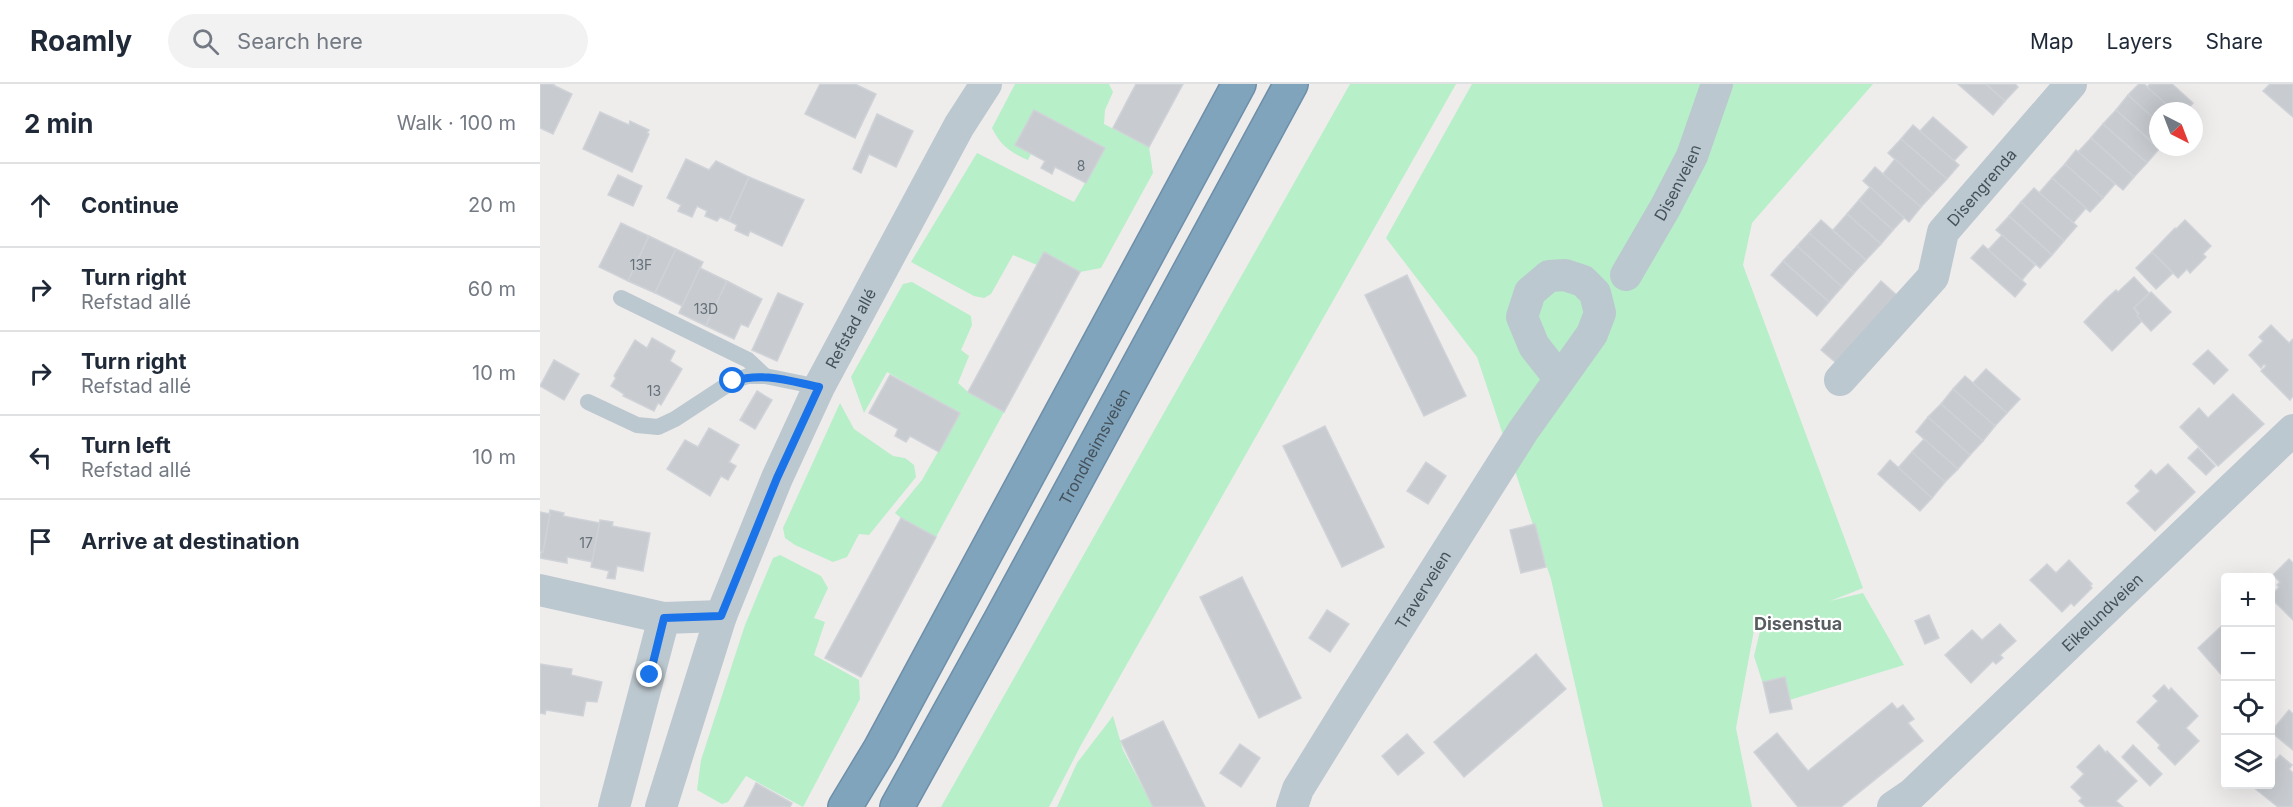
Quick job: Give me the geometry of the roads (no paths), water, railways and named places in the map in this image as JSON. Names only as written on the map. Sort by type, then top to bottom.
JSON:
[{"type":"highway","points":[[845,807],[951,618],[1239,84]]},
{"type":"highway","name":"Trondheimsveien","points":[[897,807],[1291,84]]},
{"type":"street","name":"Refstad allé","points":[[661,807],[686,721],[721,616],[777,478],[819,387],[959,126],[986,84]]},
{"type":"street","name":"Disenveien","points":[[1626,275],[1692,156],[1717,84]]},
{"type":"street","name":"Disengrenda","points":[[1840,380],[1933,278],[1943,232],[2071,84]]},
{"type":"street","name":"Traverveien","points":[[1292,807],[1298,789],[1350,705],[1523,431],[1560,379]]},
{"type":"street","name":"Eikelundveien","points":[[1906,803],[2293,430]]},
{"type":"street","points":[[540,590],[664,618],[721,616]]},
{"type":"street","points":[[614,807],[664,618]]},
{"type":"lane","points":[[621,298],[748,360],[765,376]]},
{"type":"lane","points":[[588,402],[637,425],[658,427],[675,419],[733,381],[748,376],[765,376],[819,387]]},
{"type":"district","name":"Disenstua","points":[[1798,623]]}]
